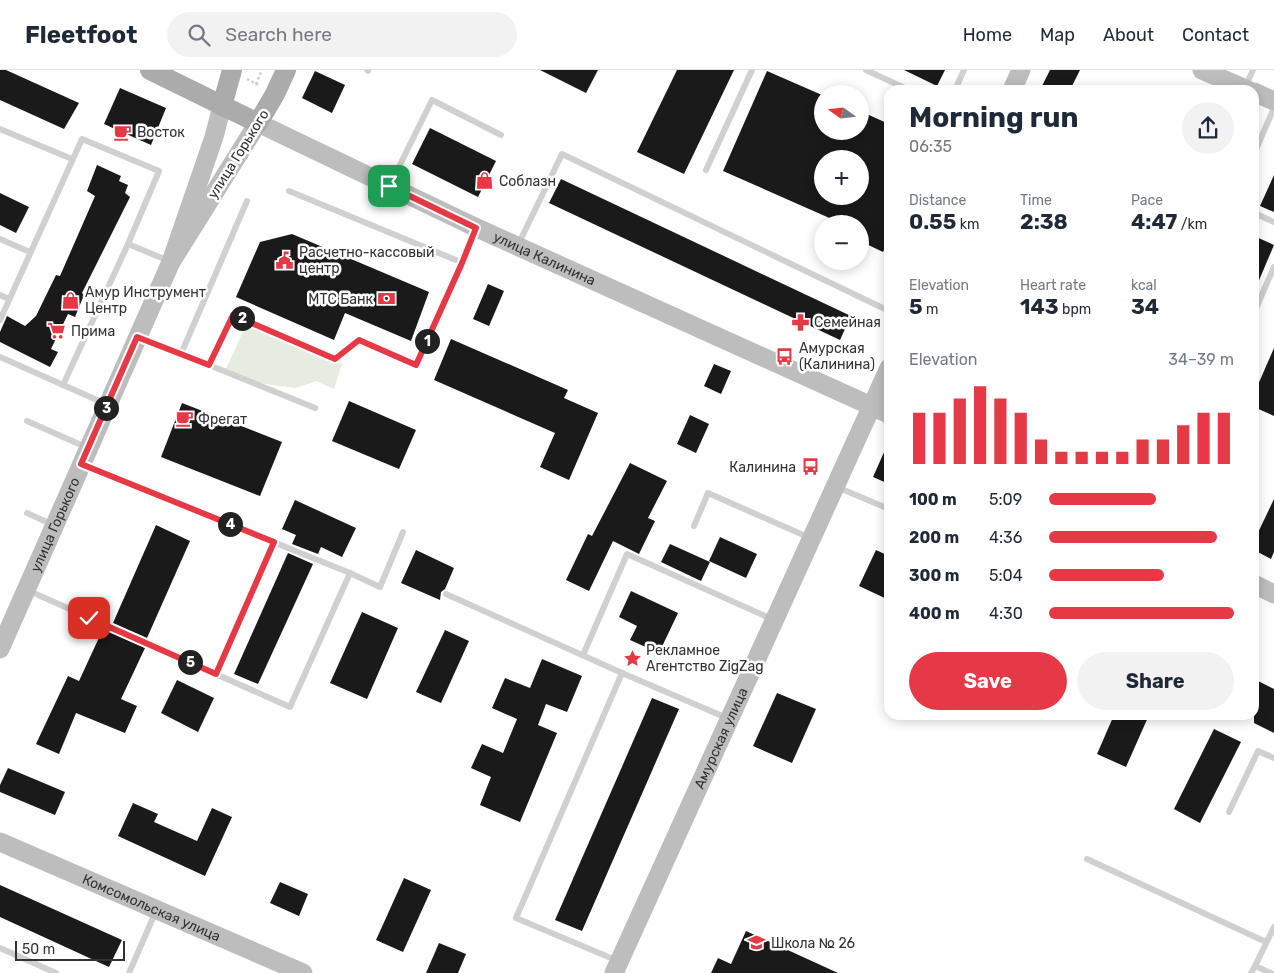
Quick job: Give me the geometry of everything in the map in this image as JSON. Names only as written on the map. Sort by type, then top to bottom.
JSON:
[{"type":"main road","name":"улица Калинина","points":[[150,70],[476,228],[884,412]]},
{"type":"main road","name":"улица Горького","points":[[171,262],[276,94],[286,70]]},
{"type":"main road","points":[[1014,85],[1021,70]]},
{"type":"main road","points":[[1202,70],[1237,85]]},
{"type":"main road","name":"улица Горького","points":[[0,649],[171,262],[214,137],[222,106],[239,74]]},
{"type":"main road","points":[[1259,94],[1274,101]]},
{"type":"main road","name":"Амурская улица","points":[[616,967],[884,379]]},
{"type":"main road","points":[[1259,586],[1274,594]]},
{"type":"main road","name":"Комсомольская улица","points":[[0,842],[303,973]]},
{"type":"lane","points":[[706,170],[752,70]]},
{"type":"lane","points":[[866,70],[898,85]]},
{"type":"lane","points":[[957,85],[964,70]]},
{"type":"lane","points":[[1250,85],[1253,70]]},
{"type":"lane","points":[[389,186],[432,100],[501,135]]},
{"type":"lane","points":[[1259,142],[1274,108]]},
{"type":"lane","points":[[0,129],[72,159]]},
{"type":"lane","points":[[0,320],[82,139],[159,171],[128,244],[63,385]]},
{"type":"lane","points":[[517,246],[562,154],[884,308]]},
{"type":"lane","points":[[289,191],[462,263]]},
{"type":"lane","points":[[181,354],[247,200]]},
{"type":"lane","points":[[1259,215],[1274,222]]},
{"type":"lane","points":[[209,365],[233,315],[335,359],[359,340],[416,365],[476,228]]},
{"type":"lane","points":[[0,239],[30,252]]},
{"type":"lane","points":[[128,244],[171,262]]},
{"type":"lane","points":[[1259,302],[1274,268]]},
{"type":"lane","points":[[0,295],[9,299]]},
{"type":"lane","points":[[137,337],[315,408]]},
{"type":"lane","points":[[0,357],[107,404]]},
{"type":"lane","points":[[27,421],[85,456],[274,542],[380,587],[403,532]]},
{"type":"lane","points":[[836,487],[884,507]]},
{"type":"lane","points":[[694,526],[708,493],[812,538]]},
{"type":"lane","points":[[27,513],[54,526]]},
{"type":"lane","points":[[216,674],[274,542]]},
{"type":"lane","points":[[583,655],[627,554],[774,620]]},
{"type":"lane","points":[[26,589],[290,707],[350,573]]},
{"type":"lane","points":[[446,594],[729,719]]},
{"type":"lane","points":[[616,967],[516,918],[622,673]]},
{"type":"lane","points":[[1229,812],[1258,751],[1274,758]]},
{"type":"lane","points":[[1087,859],[1266,942]]},
{"type":"lane","points":[[129,973],[157,910]]},
{"type":"lane","points":[[1251,973],[1274,927]]},
{"type":"lane","points":[[0,948],[56,973]]},
{"type":"lane","points":[[1255,966],[1271,973]]},
{"type":"path","points":[[256,84],[262,70]]},
{"type":"path","points":[[239,74],[266,90]]},
{"type":"shaded area","points":[[246,325],[342,364],[334,389],[316,381],[296,388],[258,383],[226,369]]},
{"type":"building","points":[[0,70],[6,70],[79,103],[64,129],[0,100]]},
{"type":"building","points":[[540,70],[598,70],[586,93]]},
{"type":"building","points":[[677,70],[734,70],[684,174],[637,152]]},
{"type":"building","points":[[904,70],[945,70],[938,85]]},
{"type":"building","points":[[1050,70],[1080,70],[1072,85],[1042,85]]},
{"type":"building","points":[[315,71],[345,85],[332,113],[302,98]]},
{"type":"building","points":[[767,71],[814,92],[814,140],[869,140],[869,115],[884,122],[883,252],[869,245],[869,215],[823,215],[723,171]]},
{"type":"building","points":[[120,88],[166,108],[151,145],[104,124]]},
{"type":"building","points":[[430,128],[496,161],[478,197],[412,164]]},
{"type":"building","points":[[97,165],[121,176],[119,181],[128,185],[125,193],[130,197],[82,293],[84,295],[75,317],[68,314],[51,349],[58,352],[50,367],[0,342],[0,332],[7,316],[25,326],[36,316],[56,275],[60,276],[95,196],[87,191]]},
{"type":"building","points":[[1274,175],[1274,212],[1260,206]]},
{"type":"building","points":[[561,179],[851,316],[840,340],[549,203]]},
{"type":"building","points":[[0,193],[29,207],[16,233],[0,225]]},
{"type":"building","points":[[292,234],[429,292],[411,341],[345,313],[334,340],[236,297],[260,242]]},
{"type":"building","points":[[1259,238],[1274,245],[1259,280]]},
{"type":"building","points":[[488,284],[504,291],[489,326],[473,319]]},
{"type":"building","points":[[451,339],[568,390],[564,398],[598,413],[569,480],[540,467],[555,433],[434,380]]},
{"type":"building","points":[[1274,348],[1274,416],[1259,409],[1259,382]]},
{"type":"building","points":[[714,364],[731,371],[721,394],[704,386]]},
{"type":"building","points":[[349,401],[416,430],[399,469],[332,441]]},
{"type":"building","points":[[182,403],[282,442],[260,496],[161,457]]},
{"type":"building","points":[[690,415],[709,424],[696,453],[677,444]]},
{"type":"building","points":[[884,452],[884,482],[873,477]]},
{"type":"building","points":[[630,463],[667,481],[648,518],[655,521],[639,554],[613,541],[589,591],[566,580],[588,534],[592,536]]},
{"type":"building","points":[[1274,499],[1274,552],[1271,559],[1259,553],[1259,530]]},
{"type":"building","points":[[295,500],[356,528],[342,557],[321,547],[318,554],[292,544],[296,535],[282,529]]},
{"type":"building","points":[[156,525],[190,541],[147,638],[113,623]]},
{"type":"building","points":[[720,537],[757,554],[746,578],[709,561]]},
{"type":"building","points":[[670,544],[710,562],[701,581],[661,562]]},
{"type":"building","points":[[416,550],[454,568],[445,589],[441,592],[440,600],[401,583]]},
{"type":"building","points":[[876,550],[884,554],[884,598],[859,586]]},
{"type":"building","points":[[288,553],[313,564],[258,684],[234,674]]},
{"type":"building","points":[[631,591],[678,613],[659,653],[630,640],[637,626],[619,617]]},
{"type":"building","points":[[362,612],[398,628],[367,699],[330,683]]},
{"type":"building","points":[[103,629],[145,648],[121,699],[137,706],[125,733],[76,713],[59,754],[36,744],[68,676],[79,681]]},
{"type":"building","points":[[445,630],[469,641],[441,703],[416,692]]},
{"type":"building","points":[[542,659],[582,676],[567,712],[546,704],[538,725],[557,733],[520,822],[480,805],[491,777],[471,768],[482,744],[503,753],[517,719],[492,708],[505,678],[530,688]]},
{"type":"building","points":[[177,680],[214,698],[198,732],[161,713]]},
{"type":"building","points":[[1259,682],[1274,689],[1274,733],[1254,723],[1254,720],[1259,720]]},
{"type":"building","points":[[777,693],[816,709],[792,763],[753,746]]},
{"type":"building","points":[[652,698],[679,709],[582,931],[555,920]]},
{"type":"building","points":[[1112,720],[1147,720],[1126,767],[1097,754]]},
{"type":"building","points":[[1214,729],[1241,742],[1200,823],[1174,809]]},
{"type":"building","points":[[8,768],[65,792],[55,815],[0,792],[0,785]]},
{"type":"building","points":[[133,803],[158,814],[154,822],[197,841],[212,808],[232,817],[205,876],[118,836]]},
{"type":"building","points":[[404,878],[431,890],[403,952],[376,940]]},
{"type":"building","points":[[280,882],[308,894],[299,916],[270,903]]},
{"type":"building","points":[[0,885],[122,940],[109,967],[0,917]]},
{"type":"building","name":"Школа № 26","points":[[746,931],[838,973],[711,973],[718,958],[731,964]]},
{"type":"building","points":[[439,943],[466,954],[458,973],[426,973]]},
{"type":"place","name":"Восток","points":[[123,132]]},
{"type":"place","name":"Соблазн","points":[[485,181]]},
{"type":"place","name":"Расчетно-кассовый центр","points":[[285,260]]},
{"type":"place","name":"МТС Банк","points":[[387,299]]},
{"type":"place","name":"Амур Инструмент Центр","points":[[71,300]]},
{"type":"place","name":"Семейная","points":[[800,322]]},
{"type":"place","name":"Прима","points":[[57,331]]},
{"type":"place","name":"Амурская (Калинина)","points":[[785,356]]},
{"type":"place","name":"Фрегат","points":[[184,419]]},
{"type":"place","name":"Калинина","points":[[810,467]]},
{"type":"place","name":"Рекламное Агентство ZigZag","points":[[632,658]]},
{"type":"place","name":"Школа № 26","points":[[757,943]]},
{"type":"route","points":[[89,618],[216,674],[274,542],[81,464],[137,337],[209,365],[233,315],[335,359],[359,340],[416,365],[476,228],[389,186]]}]
